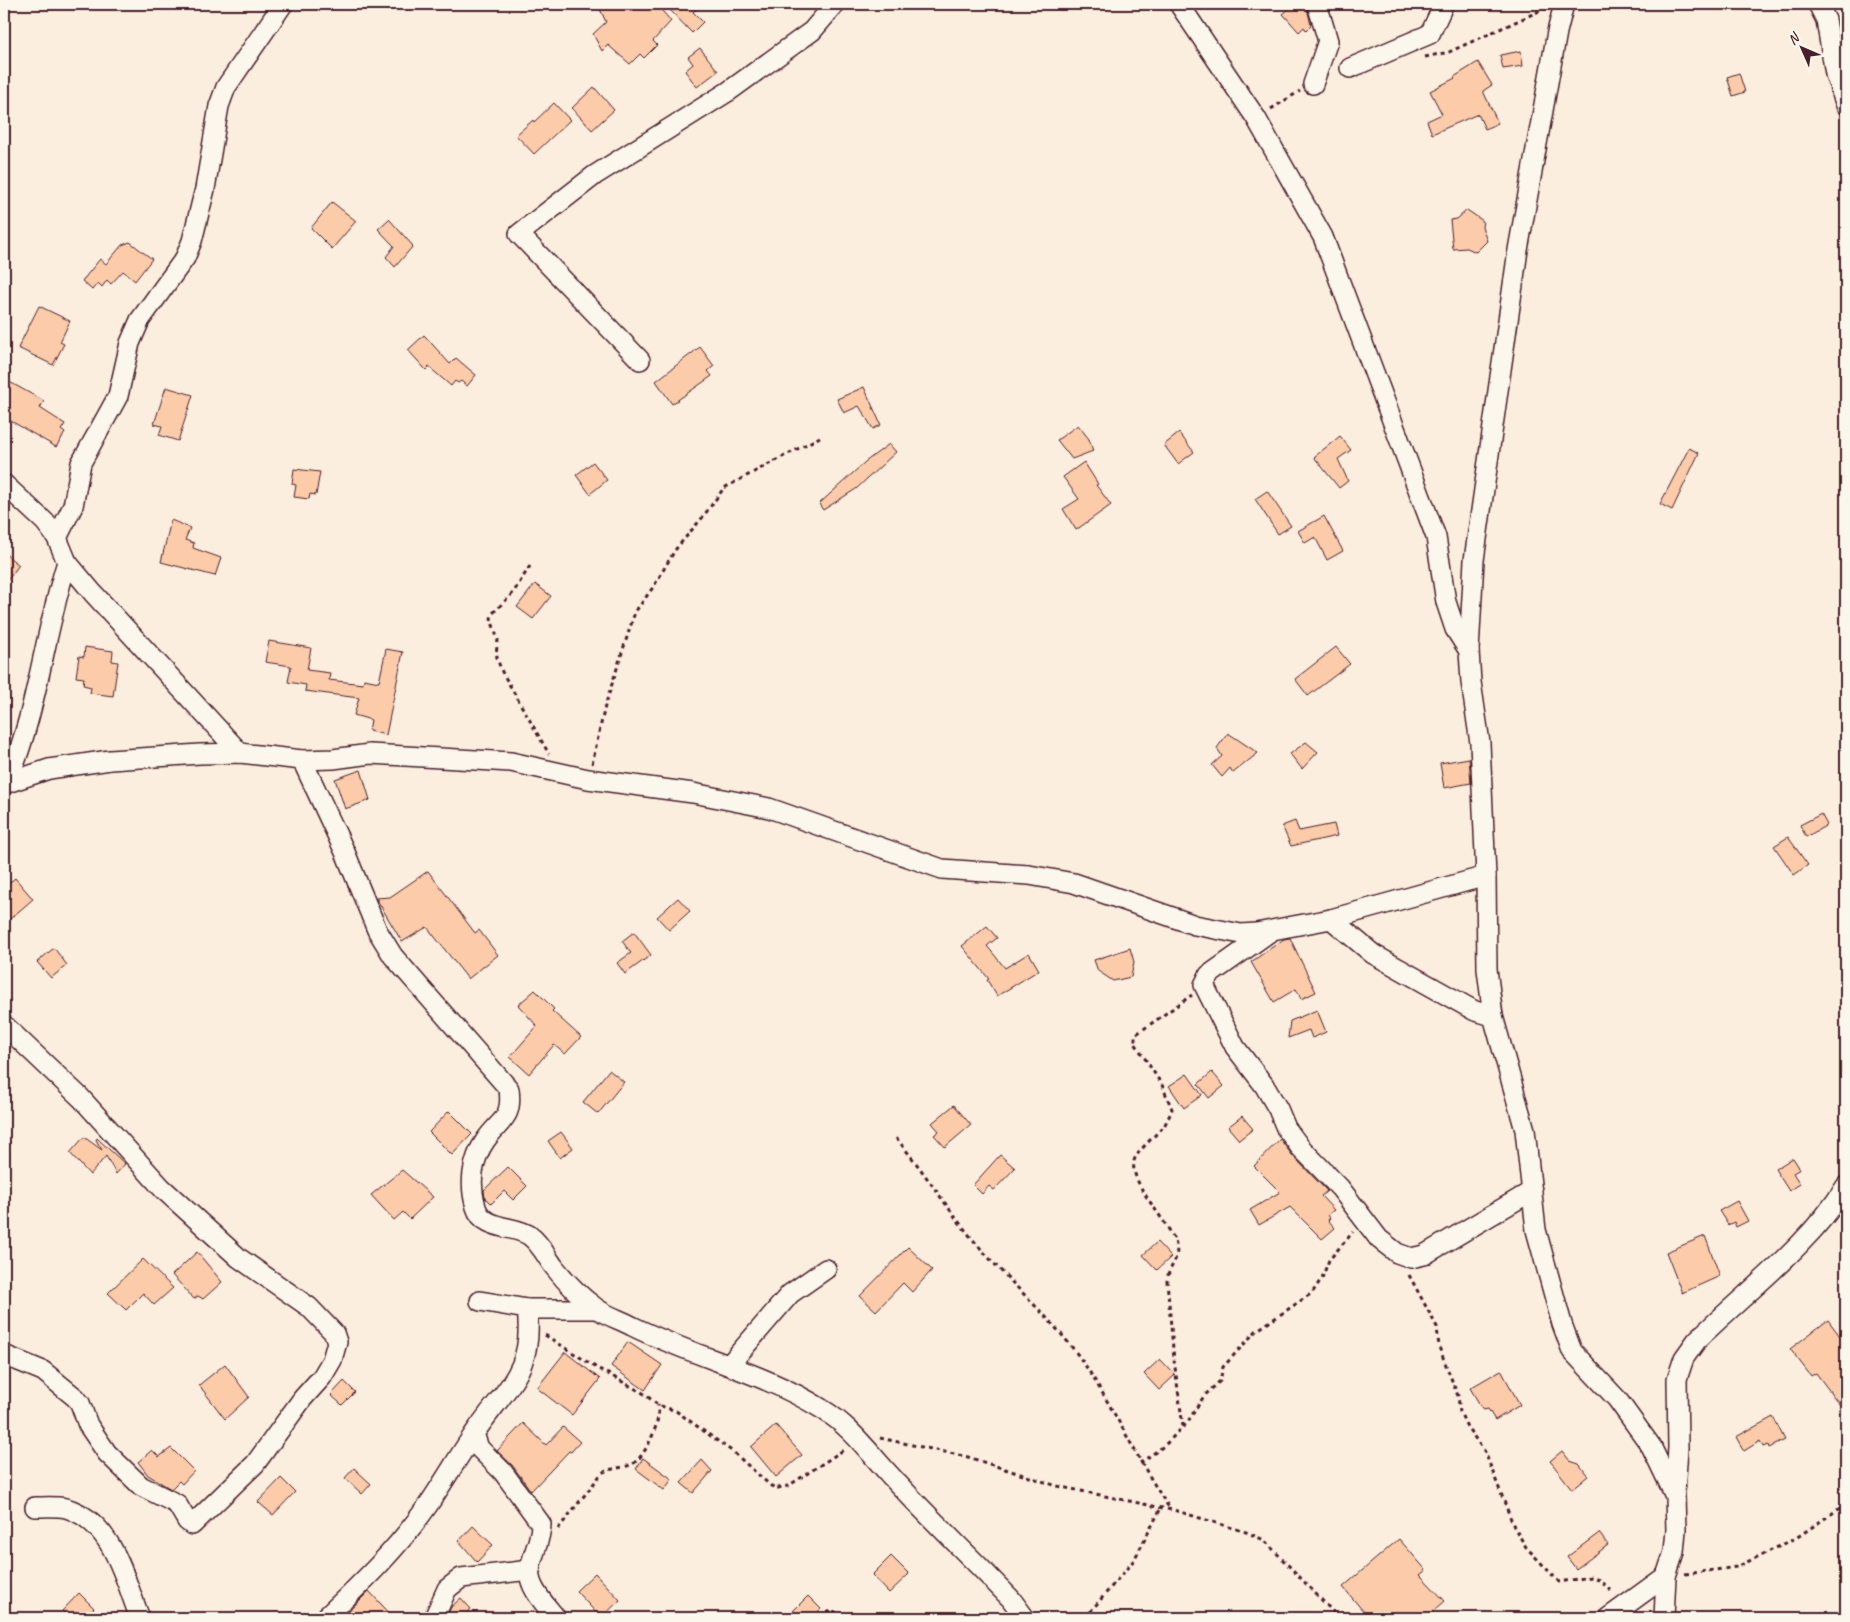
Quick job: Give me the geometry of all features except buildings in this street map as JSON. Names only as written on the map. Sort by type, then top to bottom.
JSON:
[{"type":"street","points":[[57,538],[73,506],[81,463],[118,396],[130,343],[140,320],[185,258],[192,241],[205,189],[219,106],[226,87],[283,4]]},
{"type":"street","points":[[640,360],[520,234],[595,175],[729,91],[812,31],[834,4]]},
{"type":"street","points":[[1179,4],[1256,118],[1323,237],[1436,537],[1446,602],[1455,629],[1469,651]]},
{"type":"street","points":[[1312,84],[1328,41],[1317,4]]},
{"type":"street","points":[[1350,68],[1430,34],[1442,8],[1439,4]]},
{"type":"street","points":[[1564,4],[1556,32],[1518,250],[1474,560],[1469,651],[1471,682],[1480,743],[1488,969],[1493,1016],[1525,1130],[1536,1230],[1562,1324],[1572,1351],[1618,1399],[1651,1446],[1675,1496]]},
{"type":"street","points":[[1818,4],[1826,20],[1832,61],[1845,102]]},
{"type":"street","points":[[4,484],[45,522],[57,538],[67,562],[140,646],[240,752]]},
{"type":"street","points":[[6,784],[20,753],[56,597],[67,562]]},
{"type":"street","points":[[6,784],[49,769],[110,760],[240,752],[302,760],[333,760],[370,754],[432,756],[510,762],[588,779],[693,792],[769,808],[942,869],[1029,875],[1074,883],[1195,925],[1223,932],[1248,933],[1330,919],[1486,876]]},
{"type":"street","points":[[302,760],[377,930],[393,956],[509,1089],[511,1104],[507,1117],[485,1141],[473,1168],[471,1185],[476,1209],[487,1221],[501,1228],[529,1235],[556,1269],[597,1309],[660,1340],[729,1364],[786,1388],[822,1408],[856,1435],[889,1474],[1011,1599],[1025,1618]]},
{"type":"street","points":[[1330,919],[1373,954],[1474,1011],[1493,1016]]},
{"type":"street","points":[[1274,929],[1209,975],[1204,985],[1234,1048],[1264,1085],[1278,1109],[1286,1128],[1300,1147],[1340,1188],[1379,1239],[1396,1253],[1411,1258],[1424,1255],[1532,1191]]},
{"type":"street","points":[[4,1024],[80,1098],[162,1188],[239,1258],[309,1307],[334,1332],[337,1342],[332,1360],[322,1377],[255,1464],[192,1525],[187,1522],[178,1504],[142,1486],[107,1453],[88,1425],[80,1403],[76,1398],[38,1368],[4,1355]]},
{"type":"street","points":[[1664,1618],[1666,1576],[1674,1552],[1677,1512],[1675,1496],[1678,1448],[1677,1379],[1684,1358],[1697,1340],[1810,1233],[1834,1205],[1846,1186]]},
{"type":"street","points":[[729,1364],[790,1294],[826,1269]]},
{"type":"street","points":[[480,1301],[528,1318],[597,1309]]},
{"type":"street","points":[[325,1618],[376,1569],[408,1531],[428,1505],[474,1434],[518,1374],[526,1356],[528,1318]]},
{"type":"street","points":[[474,1434],[479,1448],[503,1472],[541,1524],[539,1542],[530,1570],[531,1583],[556,1618]]},
{"type":"street","points":[[35,1507],[64,1508],[84,1516],[93,1524],[112,1545],[140,1618]]},
{"type":"street","points":[[434,1618],[447,1589],[461,1578],[530,1570]]},
{"type":"street","points":[[1608,1618],[1666,1576]]},
{"type":"path","points":[[588,779],[605,706],[635,612],[654,586],[675,550],[724,488],[820,437]]},
{"type":"path","points":[[530,566],[513,594],[492,614],[491,619],[497,634],[496,654],[501,670],[547,747],[556,771]]},
{"type":"path","points":[[1183,1427],[1172,1342],[1167,1281],[1168,1273],[1178,1253],[1176,1242],[1153,1208],[1133,1166],[1134,1158],[1165,1124],[1172,1109],[1162,1085],[1135,1043],[1135,1035],[1204,985]]},
{"type":"path","points":[[896,1138],[972,1239],[1047,1318],[1084,1364],[1116,1416],[1140,1463],[1170,1510]]},
{"type":"path","points":[[1140,1463],[1164,1446],[1183,1427],[1204,1396],[1220,1382],[1223,1367],[1228,1360],[1256,1331],[1312,1293],[1322,1278],[1329,1260],[1364,1219]]},
{"type":"path","points":[[1396,1253],[1437,1327],[1440,1347],[1458,1396],[1460,1412],[1485,1452],[1502,1500],[1526,1547],[1559,1582],[1590,1577],[1599,1580],[1626,1605]]},
{"type":"path","points":[[528,1318],[609,1375],[643,1393],[658,1405],[676,1411],[692,1422],[733,1452],[771,1486],[778,1488],[788,1486],[856,1435],[968,1457],[1058,1486],[1170,1510],[1246,1532],[1264,1540],[1339,1618]]},
{"type":"path","points":[[539,1542],[557,1530],[602,1473],[608,1469],[632,1464],[641,1456],[659,1422],[661,1414],[658,1405]]},
{"type":"path","points":[[1666,1576],[1737,1567],[1796,1538],[1846,1504]]},
{"type":"path","points":[[1085,1618],[1134,1560],[1161,1508]]},
{"type":"path","points":[[820,1618],[832,1610],[844,1618]]}]
